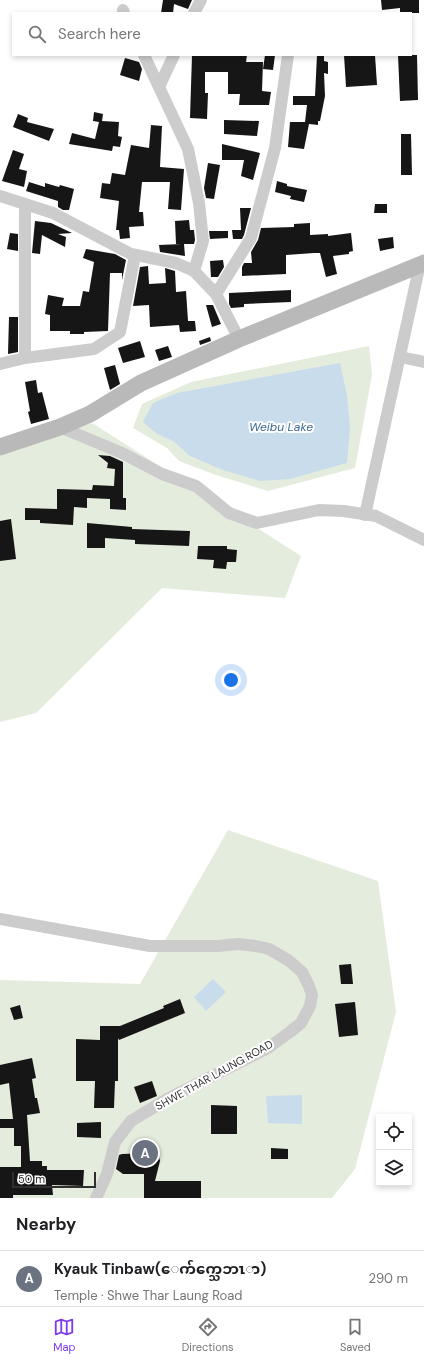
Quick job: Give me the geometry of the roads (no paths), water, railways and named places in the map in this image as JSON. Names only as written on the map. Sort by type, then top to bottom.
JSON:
[{"type":"main road","points":[[0,447],[60,427],[90,414],[141,383],[239,339],[422,263]]},
{"type":"street","points":[[195,12],[201,0]]},
{"type":"street","points":[[144,56],[188,149],[199,203],[204,241],[194,271]]},
{"type":"street","points":[[159,87],[174,56]]},
{"type":"street","points":[[216,294],[251,238],[275,148],[288,56]]},
{"type":"street","points":[[0,196],[53,213],[135,255],[176,263],[194,271],[216,294],[239,339]]},
{"type":"street","points":[[25,204],[26,358]]},
{"type":"street","points":[[0,364],[26,358],[94,349],[120,332],[135,255]]},
{"type":"street","points":[[365,515],[422,263]]},
{"type":"street","points":[[400,357],[424,362]]},
{"type":"street","points":[[60,427],[122,453],[162,474],[196,486],[229,513],[257,523],[319,510],[344,511],[376,516],[424,540]]},
{"type":"street","name":"SHWE THAR LAUNG ROAD","points":[[0,919],[150,946],[238,944],[256,946],[269,950],[288,960],[302,972],[309,986],[312,995],[310,1006],[301,1023],[290,1032],[268,1048],[169,1098],[131,1121],[115,1142],[107,1174],[96,1198]]},
{"type":"water","name":"Weibu Lake","points":[[340,363],[347,395],[350,428],[347,463],[290,479],[260,481],[223,470],[190,456],[173,441],[157,434],[143,422],[153,403],[177,393]]},
{"type":"water","points":[[213,979],[226,992],[206,1011],[194,997]]},
{"type":"water","points":[[302,1095],[302,1124],[268,1123],[266,1096]]},
{"type":"place","name":"Kyauk Tinbaw(ေက်က္သေဘၤာ)","points":[[145,1153]]}]
